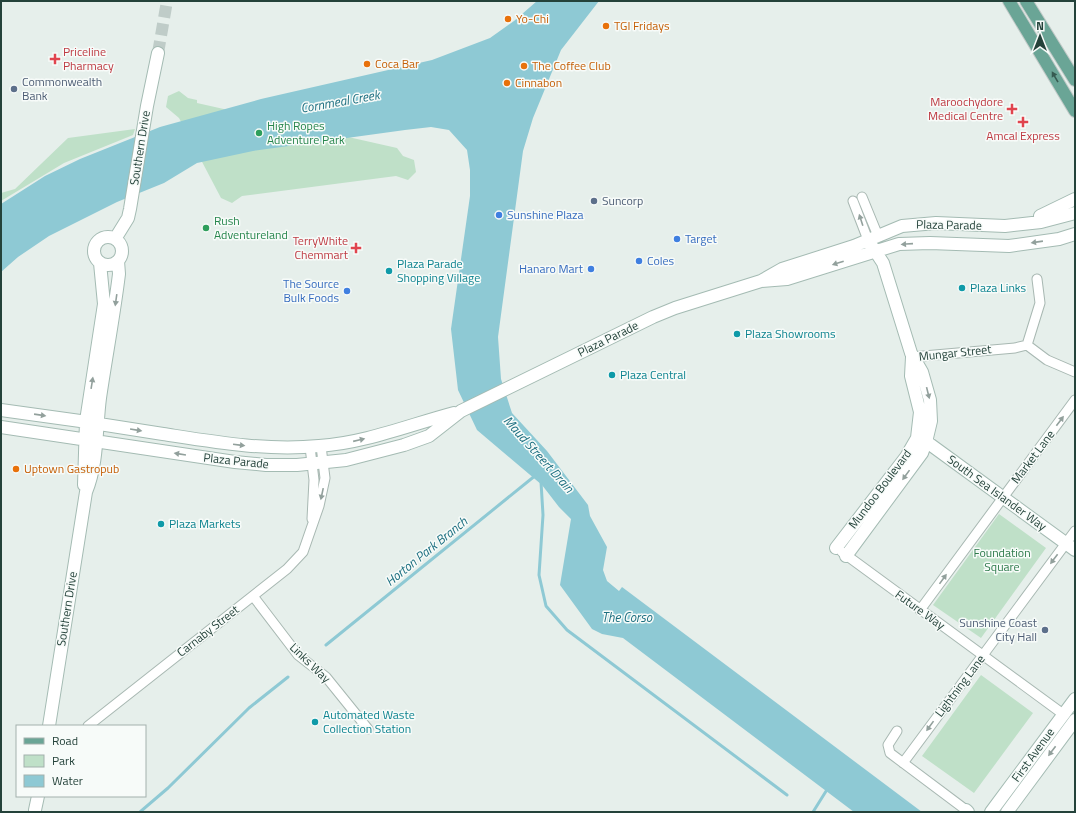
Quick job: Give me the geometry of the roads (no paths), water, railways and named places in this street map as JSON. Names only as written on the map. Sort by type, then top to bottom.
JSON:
[{"type":"main road","points":[[1009,1],[1075,111]]},
{"type":"main road","points":[[1026,1],[1075,80]]},
{"type":"main road","name":"Southern Drive","points":[[115,239],[128,218],[143,128],[158,53]]},
{"type":"main road","points":[[1014,225],[1052,211],[1075,198]]},
{"type":"main road","name":"Plaza Parade","points":[[761,281],[782,268],[873,238],[897,227],[910,224],[1014,225],[1041,222],[1075,213]]},
{"type":"main road","name":"Plaza Parade","points":[[1,427],[235,462],[266,465],[346,460],[404,445],[428,436],[461,412],[653,317],[676,308],[761,281],[787,279],[879,254],[899,244],[930,243],[1009,246],[1059,239],[1075,234]]},
{"type":"main road","points":[[110,237],[115,239],[122,249],[118,261],[107,266],[100,263],[94,255],[95,246],[101,239],[110,237]]},
{"type":"main road","name":"Mungar Street","points":[[873,238],[912,357]]},
{"type":"main road","name":"Southern Drive","points":[[49,725],[86,492],[84,482],[90,441],[98,424],[120,274],[118,261]]},
{"type":"main road","name":"Southern Drive","points":[[90,441],[86,422],[104,304],[104,287],[100,263]]},
{"type":"main road","name":"Mundoo Boulevard","points":[[846,556],[922,453],[920,412],[911,376],[912,357]]},
{"type":"main road","name":"Plaza Parade","points":[[1,410],[255,447],[315,447],[387,433],[461,412]]},
{"type":"main road","name":"Mundoo Boulevard","points":[[836,548],[906,457],[922,440]]},
{"type":"main road","name":"South Sea Islander Way","points":[[922,440],[1003,497],[1070,547]]},
{"type":"main road","name":"First Avenue","points":[[991,812],[1075,699]]},
{"type":"main road","name":"First Avenue","points":[[1007,812],[1074,722]]},
{"type":"main road","points":[[35,810],[38,797]]},
{"type":"street","name":"Mungar Street","points":[[858,199],[873,238]]},
{"type":"street","points":[[1037,279],[1040,303],[1027,345],[1047,360],[1075,372]]},
{"type":"street","name":"Mungar Street","points":[[912,357],[1015,348],[1027,345]]},
{"type":"street","name":"Market Lane","points":[[920,610],[1075,400]]},
{"type":"street","name":"Carnaby Street","points":[[89,725],[287,570],[303,552],[308,542],[312,524],[319,506],[325,478],[316,463],[315,447]]},
{"type":"street","name":"Lightning Lane","points":[[903,763],[982,656],[1070,547],[1075,531]]},
{"type":"street","name":"Future Way","points":[[836,548],[1063,714]]},
{"type":"street","name":"Links Way","points":[[253,596],[298,655],[326,677],[368,729]]},
{"type":"street","points":[[897,731],[888,745],[890,753],[967,811]]},
{"type":"water","points":[[537,1],[599,1],[561,50],[533,118],[523,151],[498,337],[501,379],[512,413],[547,451],[588,505],[590,516],[607,547],[603,570],[607,581],[619,591],[622,587],[922,812],[854,812],[623,638],[602,634],[592,629],[560,585],[571,519],[559,507],[542,485],[477,430],[458,390],[451,329],[470,196],[470,170],[467,150],[449,130],[431,127],[405,130],[253,151],[197,163],[164,183],[117,202],[49,236],[18,257],[1,272],[1,204],[45,176],[80,159],[160,127],[261,99],[432,60],[490,38],[514,21]]},
{"type":"waterway","name":"Horton Park Branch","points":[[326,645],[536,475]]},
{"type":"waterway","points":[[541,482],[543,515],[539,575],[546,606],[567,630],[787,795]]},
{"type":"waterway","name":"Horton Park Branch","points":[[140,812],[168,788],[249,708],[288,677]]},
{"type":"waterway","points":[[813,812],[828,788]]},
{"type":"tunnel","points":[[158,53],[167,1]]},
{"type":"place","name":"Yo-Chi","points":[[508,19]]},
{"type":"place","name":"TGI Fridays","points":[[606,26]]},
{"type":"place","name":"Priceline Pharmacy","points":[[55,59]]},
{"type":"place","name":"Coca Bar","points":[[367,64]]},
{"type":"place","name":"The Coffee Club","points":[[524,66]]},
{"type":"place","name":"Cinnabon","points":[[507,83]]},
{"type":"place","name":"Commonwealth Bank","points":[[14,89]]},
{"type":"place","name":"Maroochydore Medical Centre","points":[[1012,109]]},
{"type":"place","name":"Amcal Express","points":[[1023,122]]},
{"type":"place","name":"High Ropes Adventure Park","points":[[259,133]]},
{"type":"place","name":"Suncorp","points":[[594,201]]},
{"type":"place","name":"Sunshine Plaza","points":[[499,215]]},
{"type":"place","name":"Rush Adventureland","points":[[206,228]]},
{"type":"place","name":"Target","points":[[677,239]]},
{"type":"place","name":"TerryWhite Chemmart","points":[[356,248]]},
{"type":"place","name":"Coles","points":[[639,261]]},
{"type":"place","name":"Hanaro Mart","points":[[591,269]]},
{"type":"place","name":"Plaza Parade Shopping Village","points":[[389,271]]},
{"type":"place","name":"Plaza Links","points":[[962,288]]},
{"type":"place","name":"The Source Bulk Foods","points":[[347,291]]},
{"type":"place","name":"Plaza Showrooms","points":[[737,334]]},
{"type":"place","name":"Plaza Central","points":[[612,375]]},
{"type":"place","name":"Uptown Gastropub","points":[[16,469]]},
{"type":"place","name":"Plaza Markets","points":[[161,524]]},
{"type":"place","name":"Sunshine Coast City Hall","points":[[1045,630]]},
{"type":"place","name":"Automated Waste Collection Station","points":[[315,722]]},
{"type":"water label","name":"Cornmeal Creek","points":[[340,101]]},
{"type":"water label","name":"Maud Streert Drain","points":[[539,454]]},
{"type":"water label","name":"The Corso","points":[[627,617]]},
{"type":"park label","name":"Foundation Square","points":[[1002,560]]}]
